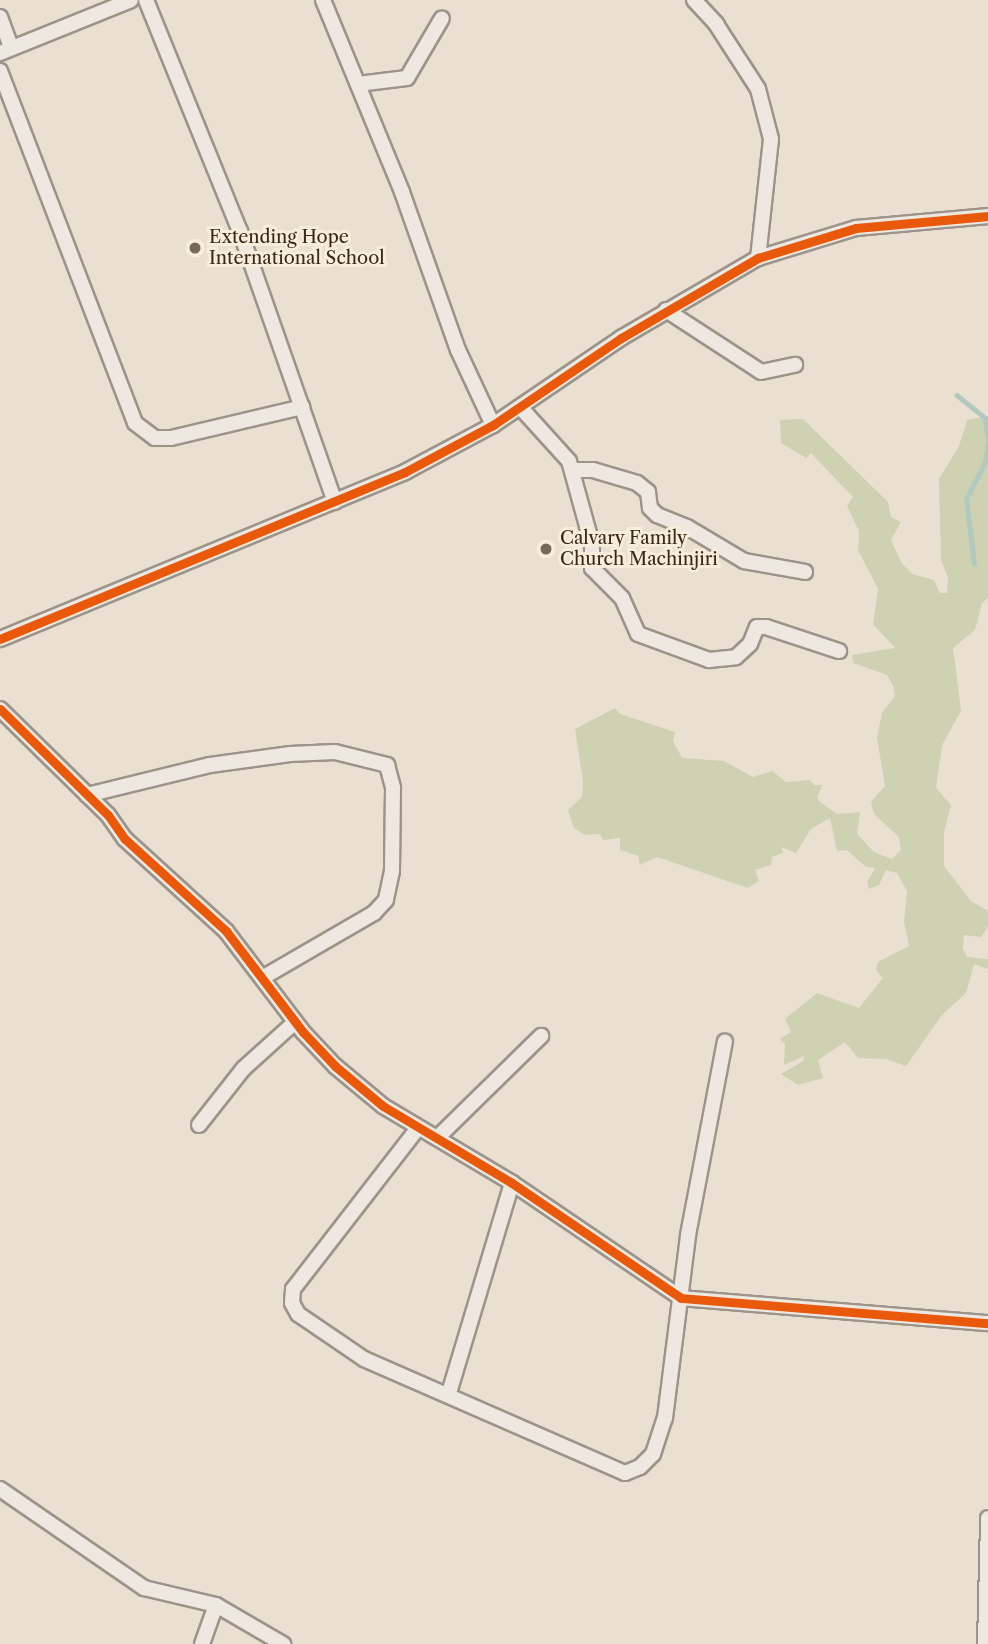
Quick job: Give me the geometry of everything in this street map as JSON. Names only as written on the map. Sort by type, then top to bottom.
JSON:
[{"type":"street","points":[[0,17],[6,50],[131,0]]},
{"type":"street","points":[[146,0],[240,231],[335,502]]},
{"type":"street","points":[[323,0],[358,84],[457,350],[493,425]]},
{"type":"street","points":[[694,0],[716,24],[758,89],[768,126],[771,139],[758,258]]},
{"type":"street","points":[[358,84],[407,78],[442,18]]},
{"type":"street","points":[[0,71],[135,423],[155,438],[171,438],[302,407]]},
{"type":"street","points":[[0,639],[405,472],[493,425],[666,310],[758,258],[856,228],[988,216]]},
{"type":"street","points":[[666,310],[761,372],[795,365]]},
{"type":"street","points":[[520,407],[569,461],[592,544],[592,568],[622,598],[638,634],[709,660],[736,657],[750,644],[757,627],[766,627],[839,651]]},
{"type":"street","points":[[572,470],[593,470],[637,483],[648,492],[650,508],[657,514],[687,527],[744,561],[805,572]]},
{"type":"street","points":[[0,709],[87,795],[125,839],[197,900],[295,1022],[335,1066],[418,1128],[512,1183],[681,1298],[988,1323]]},
{"type":"street","points":[[87,795],[210,765],[290,754],[335,752],[387,765],[393,789],[392,871],[386,900],[374,913],[262,978]]},
{"type":"street","points":[[199,1125],[243,1069],[295,1022]]},
{"type":"street","points":[[437,1138],[541,1036]]},
{"type":"street","points":[[418,1128],[293,1289],[292,1303],[298,1314],[364,1359],[449,1393],[609,1469],[625,1473],[640,1467],[653,1454],[665,1418],[688,1235],[725,1041]]},
{"type":"street","points":[[449,1393],[512,1183]]},
{"type":"street","points":[[0,1489],[144,1588],[216,1605],[283,1644]]},
{"type":"street","points":[[985,1644],[988,1518]]},
{"type":"street","points":[[202,1644],[216,1605]]},
{"type":"green space","points":[[988,416],[988,598],[982,603],[975,630],[953,648],[961,711],[942,745],[936,788],[951,805],[944,833],[944,866],[971,901],[988,911],[988,927],[981,937],[964,935],[963,948],[967,957],[988,959],[988,969],[974,964],[966,993],[942,1015],[906,1066],[886,1059],[858,1058],[845,1042],[818,1060],[823,1078],[798,1085],[781,1074],[803,1061],[804,1056],[784,1065],[785,1044],[780,1039],[791,1032],[785,1019],[817,993],[859,1008],[883,978],[876,970],[878,962],[909,946],[904,922],[907,891],[897,873],[886,870],[879,885],[869,889],[867,882],[875,868],[866,867],[847,850],[837,851],[830,818],[811,829],[796,853],[781,847],[783,853],[772,857],[771,865],[755,870],[759,881],[748,888],[657,857],[640,865],[638,856],[620,850],[620,838],[603,840],[600,834],[585,835],[574,828],[568,810],[582,797],[583,781],[575,729],[615,708],[620,714],[675,732],[673,741],[682,758],[724,761],[753,777],[772,771],[786,782],[810,780],[814,785],[822,785],[817,798],[837,814],[860,812],[857,834],[874,852],[892,859],[901,850],[899,837],[874,814],[871,802],[885,786],[877,738],[882,713],[895,696],[887,675],[853,663],[852,655],[895,648],[873,624],[878,589],[858,550],[859,531],[847,506],[853,497],[811,453],[806,458],[781,443],[780,420],[803,419],[888,502],[891,517],[901,522],[891,540],[901,562],[912,574],[934,580],[940,593],[947,593],[948,578],[941,560],[939,479],[959,446],[967,420]]},
{"type":"waterway","points":[[957,395],[985,418],[988,437]]},
{"type":"waterway","points":[[974,564],[966,499],[985,462],[988,442]]},
{"type":"cycle path","points":[[0,639],[405,472],[493,425],[621,338],[758,258],[856,228],[988,216]]},
{"type":"cycle path","points":[[0,709],[108,815],[125,839],[226,931],[303,1032],[335,1066],[383,1106],[512,1183],[681,1298],[988,1323]]},
{"type":"place","name":"Extending Hope International School","points":[[195,248]]},
{"type":"place","name":"Calvary Family Church Machinjiri","points":[[546,549]]}]
